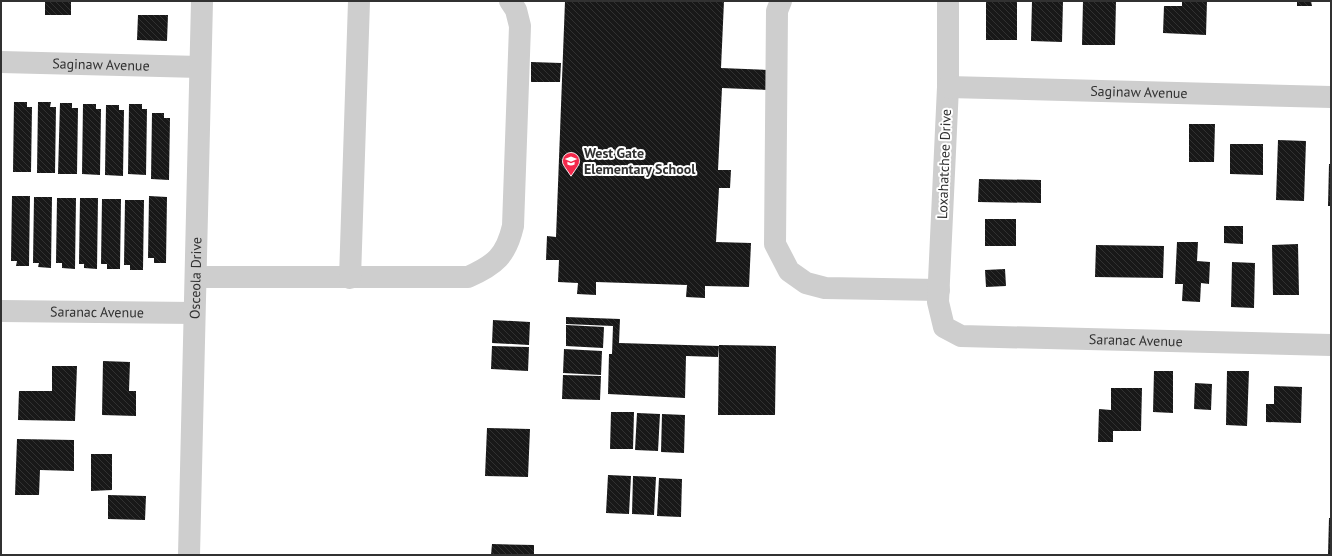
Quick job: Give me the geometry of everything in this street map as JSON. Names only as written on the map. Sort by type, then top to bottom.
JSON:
[{"type":"street","name":"Osceola Drive","points":[[189,555],[202,1]]},
{"type":"street","points":[[350,278],[359,1]]},
{"type":"street","points":[[196,277],[468,277],[488,268],[500,257],[509,243],[513,226],[520,26],[516,10],[510,1]]},
{"type":"street","points":[[781,1],[777,11],[775,244],[789,271],[806,283],[825,288],[939,290]]},
{"type":"street","name":"Loxahatchee Drive","points":[[944,327],[938,302],[948,86],[948,1]]},
{"type":"street","name":"Saginaw Avenue","points":[[1,62],[200,67]]},
{"type":"street","name":"Saginaw Avenue","points":[[948,86],[1331,97]]},
{"type":"street","name":"Saranac Avenue","points":[[1,311],[194,313]]},
{"type":"street","name":"Saranac Avenue","points":[[944,327],[961,336],[1331,345]]},
{"type":"building","points":[[45,1],[71,1],[71,15],[45,15]]},
{"type":"building","points":[[565,1],[724,1],[721,68],[769,70],[768,90],[722,88],[718,170],[731,170],[730,188],[719,188],[716,242],[751,243],[749,287],[705,286],[705,298],[686,297],[687,285],[596,282],[596,295],[577,294],[578,283],[558,282],[559,260],[546,260],[547,236],[556,237]]},
{"type":"building","points":[[986,1],[1017,1],[1017,40],[986,40]]},
{"type":"building","points":[[1032,1],[1063,1],[1062,42],[1031,41]]},
{"type":"building","points":[[1083,1],[1116,1],[1115,45],[1082,45]]},
{"type":"building","points":[[1182,1],[1207,1],[1206,35],[1163,33],[1164,6],[1182,6]]},
{"type":"building","points":[[1297,1],[1311,1],[1312,6],[1297,6]]},
{"type":"building","points":[[138,15],[168,15],[167,41],[137,40]]},
{"type":"building","points":[[531,62],[561,63],[560,82],[531,82]]},
{"type":"building","points":[[14,102],[27,102],[27,107],[32,107],[31,172],[13,172]]},
{"type":"building","points":[[38,102],[51,102],[50,107],[56,107],[55,173],[37,173]]},
{"type":"building","points":[[60,103],[72,103],[72,108],[78,108],[77,174],[58,174]]},
{"type":"building","points":[[83,104],[96,104],[96,109],[101,109],[100,175],[82,174]]},
{"type":"building","points":[[129,104],[142,104],[142,109],[147,109],[146,175],[128,174]]},
{"type":"building","points":[[106,105],[119,105],[119,110],[124,110],[123,176],[105,175]]},
{"type":"building","points":[[152,113],[164,113],[164,118],[170,118],[169,180],[151,179]]},
{"type":"building","points":[[1189,124],[1215,124],[1214,162],[1189,162]]},
{"type":"building","points":[[1278,140],[1306,141],[1304,201],[1276,200]]},
{"type":"building","points":[[1230,144],[1263,144],[1263,175],[1230,174]]},
{"type":"building","points":[[1329,164],[1331,164],[1331,206],[1328,206]]},
{"type":"building","points":[[979,179],[1041,180],[1041,203],[978,202]]},
{"type":"building","points":[[12,196],[30,196],[29,266],[16,266],[17,261],[11,261]]},
{"type":"building","points":[[149,196],[167,197],[166,263],[154,263],[154,258],[148,258]]},
{"type":"building","points":[[34,197],[52,197],[51,268],[38,267],[39,263],[33,263]]},
{"type":"building","points":[[57,198],[76,198],[75,269],[62,268],[62,263],[56,263]]},
{"type":"building","points":[[80,198],[98,198],[97,269],[84,268],[84,264],[79,264]]},
{"type":"building","points":[[102,199],[121,199],[120,269],[107,269],[107,264],[101,264]]},
{"type":"building","points":[[125,200],[144,200],[143,270],[130,270],[130,265],[124,265]]},
{"type":"building","points":[[985,219],[1016,219],[1016,246],[985,246]]},
{"type":"building","points":[[1224,226],[1243,226],[1243,244],[1224,243]]},
{"type":"building","points":[[1177,242],[1198,242],[1197,261],[1210,262],[1209,284],[1201,283],[1200,302],[1182,301],[1183,284],[1175,284]]},
{"type":"building","points":[[1298,244],[1299,295],[1273,295],[1272,245]]},
{"type":"building","points":[[1096,245],[1164,246],[1163,278],[1095,277]]},
{"type":"building","points":[[1232,262],[1255,263],[1254,308],[1231,307]]},
{"type":"building","points":[[1005,269],[1006,286],[986,287],[985,270]]},
{"type":"building","points":[[566,317],[620,319],[619,343],[719,346],[718,357],[686,356],[685,398],[608,394],[609,354],[612,354],[613,326],[566,324]]},
{"type":"building","points":[[493,320],[530,322],[529,345],[492,343]]},
{"type":"building","points":[[566,325],[604,327],[603,348],[566,346]]},
{"type":"building","points":[[719,345],[776,346],[775,415],[718,415]]},
{"type":"building","points":[[492,346],[529,347],[528,371],[491,369]]},
{"type":"building","points":[[564,349],[602,351],[601,375],[563,373]]},
{"type":"building","points":[[103,361],[130,362],[129,391],[136,391],[136,416],[102,415]]},
{"type":"building","points":[[52,366],[77,366],[75,421],[18,420],[19,391],[52,391]]},
{"type":"building","points":[[1154,371],[1173,371],[1173,413],[1153,412]]},
{"type":"building","points":[[1227,371],[1249,371],[1247,426],[1226,425]]},
{"type":"building","points":[[563,375],[601,376],[600,400],[562,399]]},
{"type":"building","points":[[1195,383],[1212,384],[1211,410],[1194,409]]},
{"type":"building","points":[[1274,386],[1302,387],[1301,423],[1266,422],[1266,404],[1274,404]]},
{"type":"building","points":[[1111,388],[1142,388],[1141,431],[1113,431],[1113,442],[1098,442],[1099,409],[1111,410]]},
{"type":"building","points":[[611,412],[634,412],[633,449],[610,449]]},
{"type":"building","points":[[637,413],[660,414],[658,451],[635,450]]},
{"type":"building","points":[[662,414],[685,415],[684,453],[661,452]]},
{"type":"building","points":[[487,428],[530,429],[528,477],[485,476]]},
{"type":"building","points":[[17,439],[74,440],[74,471],[40,470],[39,495],[15,495]]},
{"type":"building","points":[[91,454],[112,454],[112,490],[91,491]]},
{"type":"building","points":[[608,475],[631,476],[629,514],[606,513]]},
{"type":"building","points":[[633,476],[656,477],[654,515],[632,514]]},
{"type":"building","points":[[659,478],[682,479],[681,517],[657,516]]},
{"type":"building","points":[[108,495],[146,496],[145,520],[108,519]]},
{"type":"building","points":[[1329,518],[1331,518],[1331,555],[1328,555]]},
{"type":"building","points":[[492,544],[534,545],[534,555],[491,555]]},
{"type":"place","name":"West Gate Elementary School","points":[[571,176]]}]
